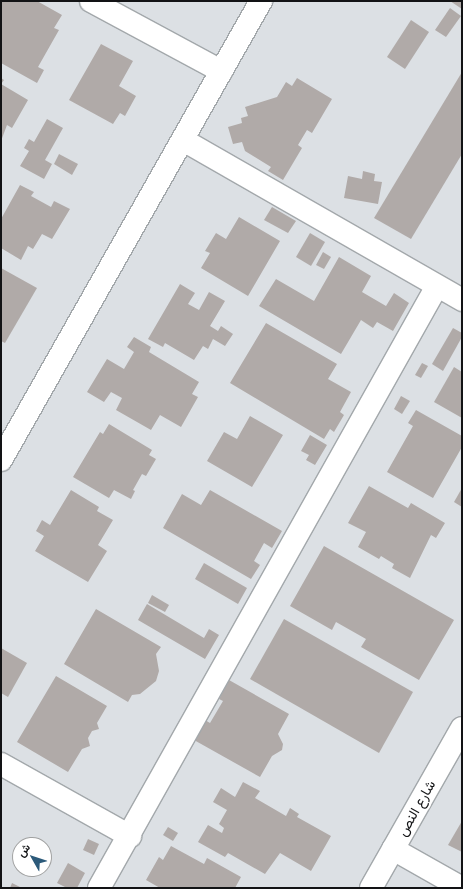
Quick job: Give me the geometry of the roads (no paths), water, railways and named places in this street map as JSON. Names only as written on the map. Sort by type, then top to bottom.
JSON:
[{"type":"street","points":[[91,1],[222,71]]},
{"type":"street","points":[[1,460],[261,1]]},
{"type":"street","points":[[183,140],[462,300]]},
{"type":"street","points":[[99,888],[130,836],[261,596],[437,286]]},
{"type":"street","name":"شارع النص","points":[[370,888],[462,728]]},
{"type":"street","points":[[1,764],[130,836]]},
{"type":"street","points":[[393,849],[462,888]]}]
